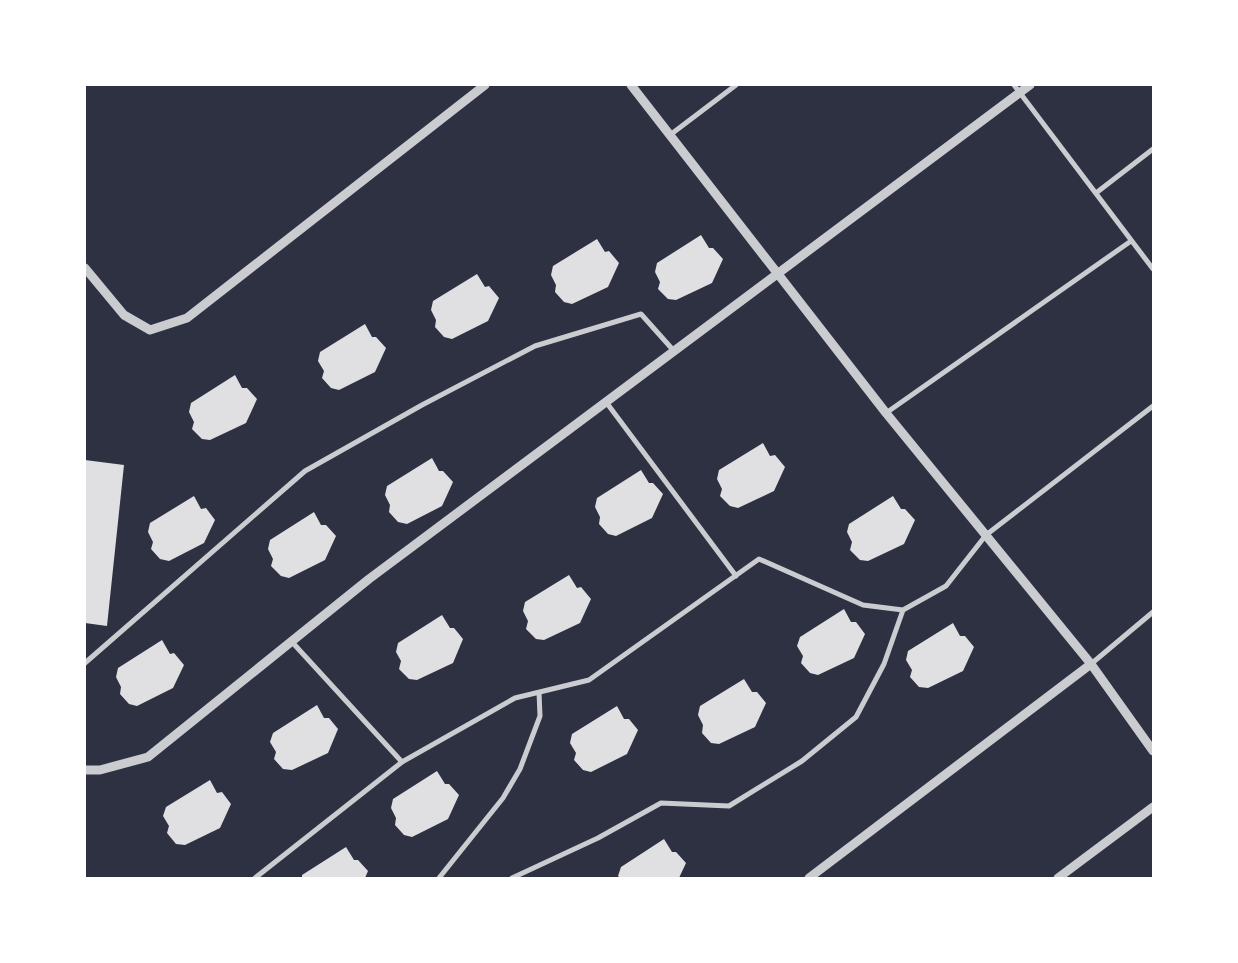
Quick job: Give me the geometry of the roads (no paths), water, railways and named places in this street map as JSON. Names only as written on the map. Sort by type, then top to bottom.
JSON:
[{"type":"street","points":[[85,268],[124,315],[150,330],[187,318],[485,85]]},
{"type":"street","points":[[631,85],[886,413],[1092,664],[1153,751]]},
{"type":"street","points":[[670,135],[736,85]]},
{"type":"street","points":[[1014,85],[1153,269]]},
{"type":"street","points":[[85,770],[100,770],[148,757],[369,580],[1030,85]]},
{"type":"street","points":[[1096,193],[1153,149]]},
{"type":"street","points":[[886,413],[1131,240]]},
{"type":"street","points":[[85,664],[305,471],[422,406],[535,346],[641,314],[674,351]]},
{"type":"street","points":[[606,402],[736,576]]},
{"type":"street","points":[[255,878],[402,762],[515,698],[589,680],[759,559],[863,605],[903,610],[946,586],[986,535],[1153,406]]},
{"type":"street","points":[[512,878],[598,838],[661,803],[729,806],[802,761],[856,717],[884,664],[903,610]]},
{"type":"street","points":[[809,878],[1092,664],[1153,612]]},
{"type":"street","points":[[292,642],[402,762]]},
{"type":"street","points":[[439,878],[503,798],[520,768],[540,716],[539,692]]},
{"type":"street","points":[[1058,878],[1153,807]]}]
